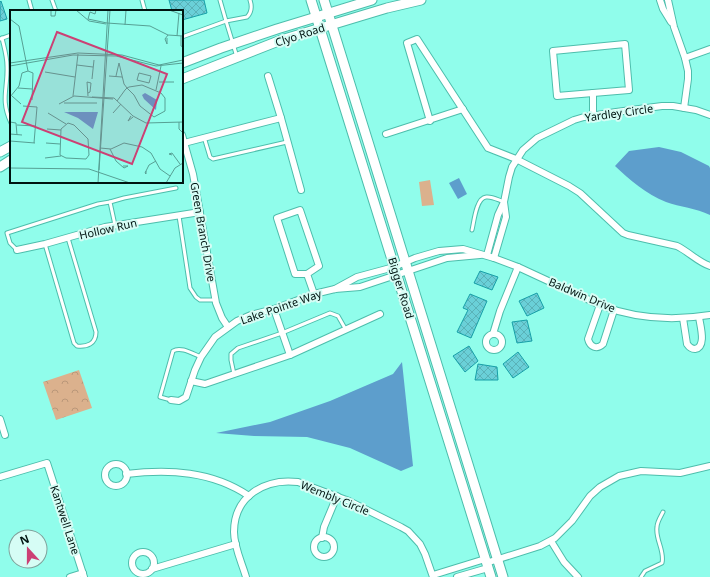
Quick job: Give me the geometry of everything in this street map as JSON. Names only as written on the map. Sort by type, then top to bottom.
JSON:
[{"type":"street","name":"Bigger Road","points":[[311,0],[491,577]]},
{"type":"street","name":"Bigger Road","points":[[324,0],[503,577]]},
{"type":"street","name":"Clyo Road","points":[[183,63],[232,44],[372,0]]},
{"type":"street","name":"Clyo Road","points":[[183,79],[281,40],[387,8],[421,0]]},
{"type":"street","points":[[660,0],[663,9],[674,27]]},
{"type":"street","points":[[668,0],[674,27],[688,71],[684,108]]},
{"type":"street","points":[[430,120],[407,43],[417,39],[488,148],[516,159],[569,186],[580,193],[623,233],[677,246],[710,266]]},
{"type":"street","points":[[625,44],[629,90],[593,93],[557,96],[553,50],[625,44]]},
{"type":"street","points":[[685,58],[710,49]]},
{"type":"street","points":[[268,76],[301,190]]},
{"type":"street","points":[[593,93],[593,115]]},
{"type":"street","name":"Yardley Circle","points":[[484,255],[504,202],[509,177],[516,159],[526,146],[537,138],[574,120],[593,115],[662,106],[684,108],[710,115]]},
{"type":"street","points":[[386,134],[463,109]]},
{"type":"street","points":[[184,142],[281,118]]},
{"type":"street","name":"Green Branch Drive","points":[[183,138],[193,174],[215,300],[218,312],[228,327]]},
{"type":"street","points":[[0,152],[10,147]]},
{"type":"street","points":[[0,168],[10,161]]},
{"type":"street","name":"Yardley Circle","points":[[494,258],[506,217],[504,202]]},
{"type":"street","points":[[300,210],[319,266],[307,274],[295,274],[277,218],[300,210]]},
{"type":"street","name":"Hollow Run","points":[[17,250],[115,225],[200,212]]},
{"type":"street","name":"Baldwin Drive","points":[[407,266],[415,258],[439,251],[463,249],[518,267],[614,310],[653,318],[683,318],[710,315]]},
{"type":"street","name":"Baldwin Drive","points":[[407,266],[447,258],[484,255]]},
{"type":"street","name":"Lake Pointe Way","points":[[171,400],[179,401],[186,397],[201,357],[215,338],[237,321],[314,294],[335,289],[360,286],[407,266]]},
{"type":"street","points":[[492,334],[518,267]]},
{"type":"street","name":"Lake Pointe Way","points":[[335,289],[357,277],[395,271]]},
{"type":"street","points":[[307,274],[314,294]]},
{"type":"street","points":[[600,305],[588,339],[589,343],[594,347],[598,347],[603,344],[614,310]]},
{"type":"street","points":[[274,309],[290,355]]},
{"type":"street","points":[[191,381],[205,384],[290,355],[380,314]]},
{"type":"street","points":[[683,318],[687,344],[689,347],[695,349],[699,347],[702,342],[699,317]]},
{"type":"street","points":[[0,419],[5,434]]},
{"type":"street","name":"Kantwell Lane","points":[[0,477],[47,463],[83,575]]},
{"type":"street","points":[[457,577],[486,563],[540,546],[551,541],[566,529],[590,496],[600,487],[614,479],[629,473],[641,471],[680,473],[710,466]]},
{"type":"street","points":[[126,474],[165,471],[195,474],[229,485],[249,496]]},
{"type":"street","name":"Wembly Circle","points":[[246,577],[234,533],[235,522],[242,505],[249,496],[264,485],[289,481],[298,482],[350,501],[401,526],[420,544],[433,576],[486,563]]},
{"type":"street","points":[[322,538],[324,527],[337,496]]},
{"type":"street","points":[[551,541],[564,562],[578,577]]},
{"type":"street","points":[[152,569],[236,544]]},
{"type":"street","points":[[70,577],[83,575]]},
{"type":"lane","points":[[29,0],[32,10]]},
{"type":"lane","points":[[52,0],[56,10]]},
{"type":"lane","points":[[142,0],[145,10]]},
{"type":"lane","points":[[220,0],[237,58]]},
{"type":"lane","points":[[183,37],[226,21],[248,17],[252,5],[250,0]]},
{"type":"lane","points":[[1,38],[6,53],[7,67],[4,106],[10,121]]},
{"type":"lane","points":[[204,138],[210,157],[213,159],[288,141]]},
{"type":"lane","points":[[17,250],[10,243],[7,233],[98,204],[176,188]]},
{"type":"lane","points":[[472,230],[479,200],[487,197],[504,202]]},
{"type":"lane","points":[[110,202],[115,225]]},
{"type":"lane","points":[[179,216],[192,293],[200,300],[215,300]]},
{"type":"lane","points":[[45,244],[74,343],[77,346],[86,346],[94,341],[96,338],[96,332],[68,238]]},
{"type":"lane","points":[[234,374],[231,360],[232,354],[238,348],[282,333],[330,313],[338,316],[346,330]]},
{"type":"lane","points":[[171,400],[160,397],[173,351],[176,349],[181,349],[201,357]]},
{"type":"lane","points":[[641,577],[645,572],[662,563],[663,558],[657,526],[663,512]]},
{"type":"green space","points":[[430,180],[434,205],[422,206],[419,182]]},
{"type":"green space","points":[[79,370],[92,408],[56,420],[43,382]]},
{"type":"water","points":[[659,147],[681,152],[709,166],[710,215],[659,199],[639,186],[615,166],[629,151]]},
{"type":"water","points":[[459,178],[467,194],[458,199],[449,183]]},
{"type":"water","points":[[402,362],[413,466],[401,471],[350,448],[307,437],[254,436],[216,433],[270,422],[330,401],[393,374]]},
{"type":"building","points":[[169,0],[204,0],[207,13],[183,20],[183,10],[172,10]]},
{"type":"building","points":[[1,1],[7,19],[0,21],[0,2]]},
{"type":"building","points":[[480,271],[498,277],[492,290],[474,283]]},
{"type":"building","points":[[537,293],[544,308],[527,316],[519,301]]},
{"type":"building","points":[[470,294],[487,301],[471,338],[457,332],[468,310],[463,308]]},
{"type":"building","points":[[527,320],[532,341],[517,343],[512,322]]},
{"type":"building","points":[[469,346],[478,361],[465,372],[453,356]]},
{"type":"building","points":[[518,352],[529,367],[513,378],[503,364]]},
{"type":"building","points":[[478,364],[497,367],[498,380],[475,380]]}]
